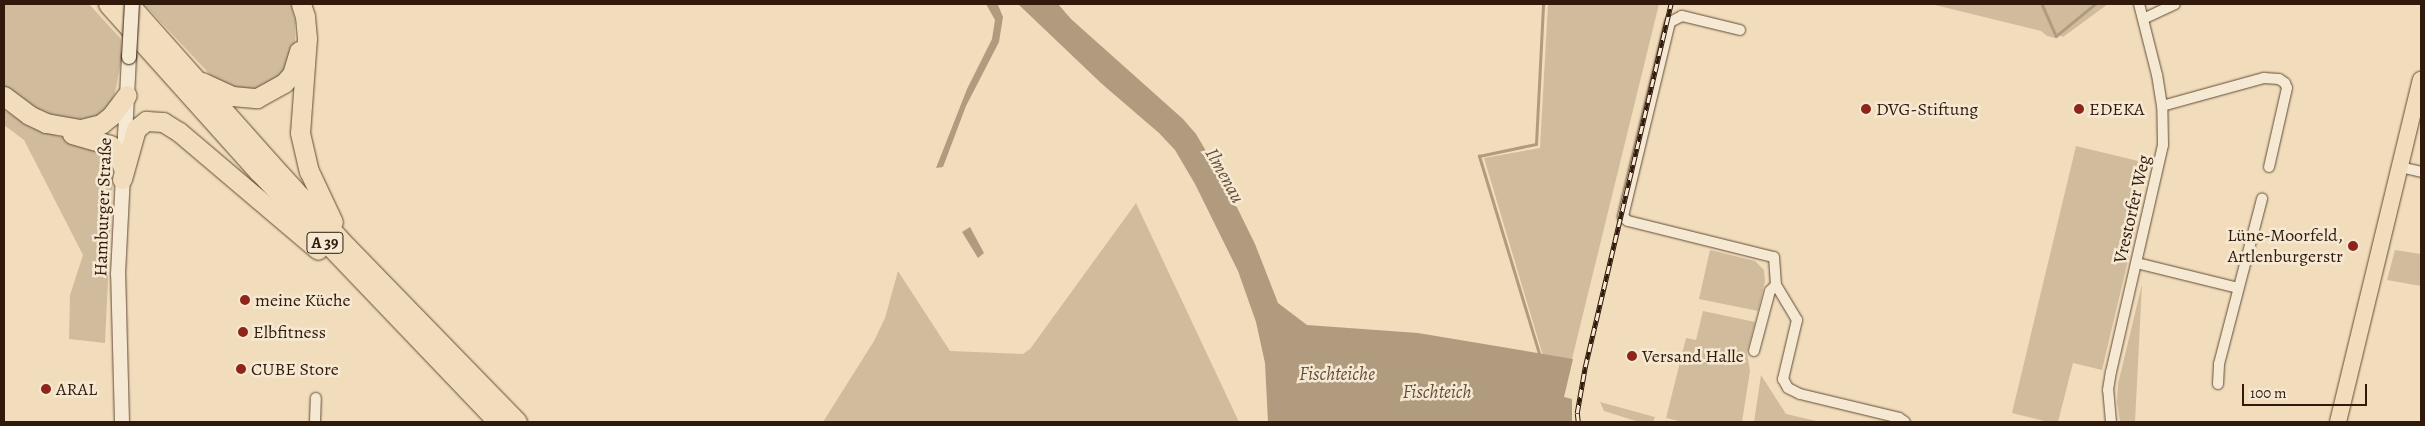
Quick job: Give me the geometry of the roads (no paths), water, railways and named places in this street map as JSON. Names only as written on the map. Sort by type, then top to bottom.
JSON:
[{"type":"highway","name":"A 39","points":[[108,4],[259,172],[498,422]]},
{"type":"highway","name":"A 39","points":[[130,4],[194,78],[348,247],[517,422]]},
{"type":"highway","points":[[194,78],[220,92],[245,98],[267,94],[280,86],[292,74],[297,62],[300,39],[298,17],[294,4]]},
{"type":"highway","points":[[301,4],[305,16],[306,38],[300,133],[314,186],[348,247]]},
{"type":"highway","points":[[4,96],[29,115],[46,123],[81,129],[102,124],[114,113],[127,95]]},
{"type":"highway","points":[[4,102],[27,119],[44,127],[88,137],[113,147],[122,174]]},
{"type":"highway","points":[[122,174],[133,135],[137,128],[150,120],[168,125],[392,313]]},
{"type":"highway","points":[[88,137],[112,137],[125,131]]},
{"type":"main road","name":"Hamburger Straße","points":[[120,419],[118,274],[130,4]]},
{"type":"main road","points":[[2338,422],[2421,80]]},
{"type":"street","name":"Vrestorfer Weg","points":[[2110,422],[2108,390],[2164,145],[2162,106],[2157,75],[2139,4]]},
{"type":"street","points":[[2143,19],[2175,4]]},
{"type":"street","points":[[1740,30],[1682,16],[1670,22],[1623,217],[1628,221],[1774,257],[1776,285],[1797,320],[1783,379],[1788,388],[1800,394],[1899,418],[1904,422]]},
{"type":"street","points":[[2162,106],[2264,78],[2279,80],[2285,83],[2287,88],[2269,168]]},
{"type":"street","points":[[2400,167],[2421,172]]},
{"type":"street","points":[[2218,384],[2219,364],[2262,199]]},
{"type":"street","points":[[2137,263],[2238,288]]},
{"type":"street","points":[[1754,351],[1770,291],[1776,285]]},
{"type":"street","points":[[315,422],[316,398]]},
{"type":"water","points":[[986,4],[998,5],[1003,17],[999,42],[966,106],[943,167],[936,168],[967,89],[992,39],[995,20]]},
{"type":"water","name":"Fischteiche","points":[[1018,4],[1058,4],[1071,19],[1183,119],[1196,134],[1225,183],[1255,244],[1278,303],[1307,325],[1418,333],[1573,359],[1564,397],[1572,399],[1572,422],[1268,422],[1265,363],[1256,322],[1238,271],[1195,184],[1175,150],[1159,133],[1102,84]]},
{"type":"water","points":[[970,227],[984,253],[978,258],[962,232]]},
{"type":"waterway","points":[[1540,357],[1479,156],[1536,144],[1543,4]]},
{"type":"waterway","points":[[2042,4],[2056,36],[2095,4]]},
{"type":"railway","points":[[1578,422],[1577,413],[1585,367],[1671,4]]},
{"type":"place","name":"DVG-Stiftung","points":[[1866,109]]},
{"type":"place","name":"EDEKA","points":[[2079,109]]},
{"type":"place","name":"Lüne-Moorfeld, Artlenburgerstr","points":[[2353,246]]},
{"type":"place","name":"meine Küche","points":[[245,300]]},
{"type":"place","name":"Elbfitness","points":[[243,332]]},
{"type":"place","name":"Versand Halle","points":[[1632,356]]},
{"type":"place","name":"CUBE Store","points":[[241,369]]},
{"type":"place","name":"ARAL","points":[[46,389]]},
{"type":"water label","name":"Ilmenau","points":[[1224,176]]},
{"type":"water label","name":"Fischteich","points":[[1437,393]]}]
